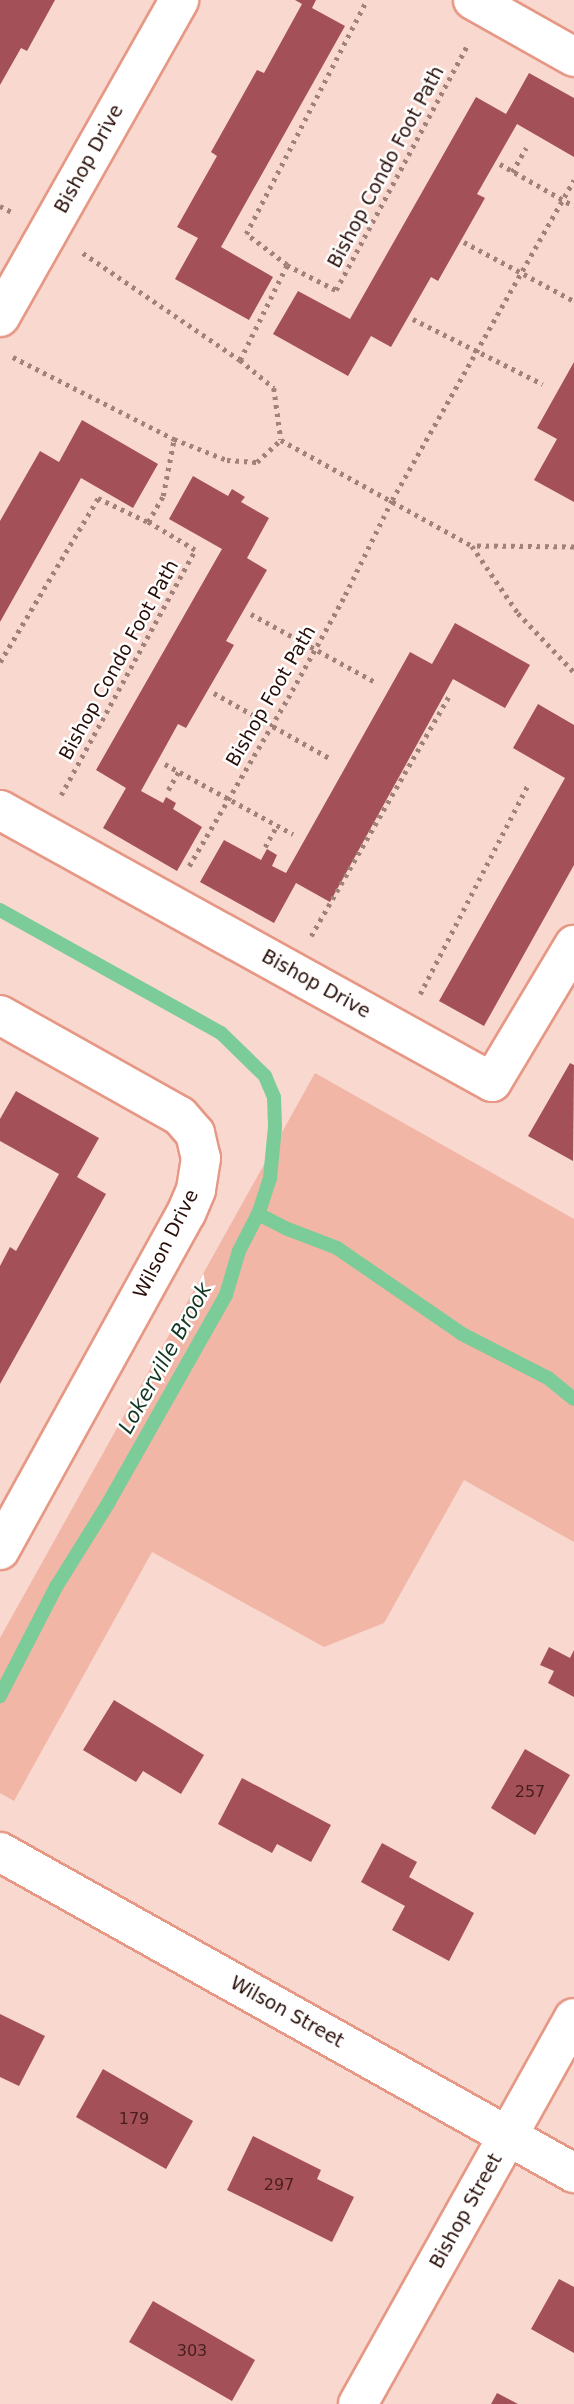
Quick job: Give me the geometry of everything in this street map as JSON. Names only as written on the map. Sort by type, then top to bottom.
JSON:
[{"type":"street","name":"Bishop Drive","points":[[0,317],[179,0]]},
{"type":"street","points":[[480,4],[574,57]]},
{"type":"street","name":"Bishop Drive","points":[[0,810],[492,1082],[574,945]]},
{"type":"street","name":"Wilson Drive","points":[[0,1015],[180,1116],[195,1133],[201,1158],[196,1190],[186,1213],[0,1550]]},
{"type":"street","name":"Wilson Street","points":[[0,1852],[574,2173]]},
{"type":"street","name":"Bishop Street","points":[[358,2404],[574,2018]]},
{"type":"path","name":"Bishop Condo Foot Path","points":[[367,0],[246,234],[287,265],[336,290],[480,4]]},
{"type":"path","points":[[512,172],[526,148]]},
{"type":"path","points":[[500,164],[574,206]]},
{"type":"path","name":"Bishop Foot Path","points":[[168,903],[315,649],[391,500],[574,180]]},
{"type":"path","points":[[49,230],[240,360],[274,388],[281,440]]},
{"type":"path","points":[[464,242],[574,301]]},
{"type":"path","points":[[240,360],[287,265]]},
{"type":"path","points":[[413,319],[543,384]]},
{"type":"path","points":[[0,351],[174,439],[227,460],[257,462],[281,440]]},
{"type":"path","points":[[148,522],[163,496],[174,439]]},
{"type":"path","points":[[281,440],[472,546],[518,613],[574,673]]},
{"type":"path","name":"Bishop Condo Foot Path","points":[[0,662],[97,498],[148,522],[195,550],[41,832]]},
{"type":"path","points":[[472,546],[574,547]]},
{"type":"path","points":[[251,614],[377,683]]},
{"type":"path","points":[[214,693],[331,759]]},
{"type":"path","points":[[291,970],[452,693]]},
{"type":"path","points":[[165,764],[293,834]]},
{"type":"path","points":[[168,790],[179,771]]},
{"type":"path","points":[[401,1031],[529,783]]},
{"type":"path","points":[[265,847],[277,825]]},
{"type":"shaded area","points":[[315,1073],[574,1219],[574,1542],[464,1480],[384,1623],[324,1647],[152,1552],[14,1801],[0,1793],[0,1638]]},
{"type":"building","points":[[0,0],[55,0],[27,51],[21,48],[0,85]]},
{"type":"building","points":[[295,0],[316,0],[312,8],[345,26],[221,247],[273,277],[249,320],[175,279],[198,238],[177,227],[217,156],[211,152],[257,70],[264,73],[302,4]]},
{"type":"building","points":[[529,73],[574,98],[574,157],[517,124],[477,194],[485,198],[438,281],[431,277],[391,347],[371,336],[348,376],[273,334],[298,291],[350,319],[476,97],[506,114]]},
{"type":"building","points":[[574,362],[574,502],[534,480],[557,439],[537,428]]},
{"type":"building","points":[[82,420],[158,464],[133,508],[81,478],[0,622],[0,521],[40,451],[59,462]]},
{"type":"building","points":[[193,476],[228,496],[232,489],[245,497],[241,502],[269,518],[247,558],[267,570],[226,641],[234,645],[186,728],[178,724],[141,791],[163,803],[166,797],[176,803],[173,809],[202,827],[177,871],[103,828],[126,788],[96,770],[222,549],[169,519]]},
{"type":"building","points":[[455,623],[530,665],[505,708],[453,679],[330,902],[296,883],[274,923],[200,882],[224,840],[261,860],[267,849],[277,855],[272,866],[286,873],[410,652],[432,664]]},
{"type":"building","points":[[538,704],[574,725],[574,865],[484,1026],[439,1001],[565,778],[513,748]]},
{"type":"building","points":[[570,1063],[574,1065],[573,1161],[528,1136]]},
{"type":"building","points":[[16,1091],[99,1138],[77,1177],[106,1194],[0,1384],[0,1266],[10,1247],[16,1251],[59,1174],[0,1141],[0,1119]]},
{"type":"building","points":[[549,1647],[570,1658],[574,1650],[574,1697],[548,1683],[554,1671],[540,1665]]},
{"type":"building","points":[[114,1700],[204,1755],[181,1794],[143,1771],[136,1782],[83,1750]]},
{"type":"building","points":[[525,1749],[570,1775],[535,1835],[491,1808]]},
{"type":"building","points":[[242,1778],[331,1825],[311,1862],[277,1844],[272,1853],[218,1824]]},
{"type":"building","points":[[382,1843],[417,1862],[409,1877],[474,1913],[449,1961],[392,1930],[405,1906],[361,1882]]},
{"type":"building","points":[[0,2014],[45,2036],[19,2086],[0,2077]]},
{"type":"building","points":[[103,2069],[193,2121],[166,2169],[76,2117]]},
{"type":"building","points":[[253,2136],[321,2170],[317,2179],[354,2197],[332,2242],[227,2190]]},
{"type":"building","points":[[559,2279],[574,2287],[574,2353],[531,2329]]},
{"type":"building","points":[[153,2301],[255,2360],[232,2401],[129,2342]]},
{"type":"building","points":[[497,2393],[518,2404],[491,2404]]},
{"type":"waterway","name":"Lokerville Brook","points":[[0,910],[221,1033],[265,1076],[274,1097],[275,1127],[270,1178],[258,1214],[239,1251],[226,1295],[109,1502],[56,1587],[0,1696]]},
{"type":"waterway","points":[[258,1214],[285,1228],[337,1248],[462,1334],[548,1378],[574,1399]]}]
